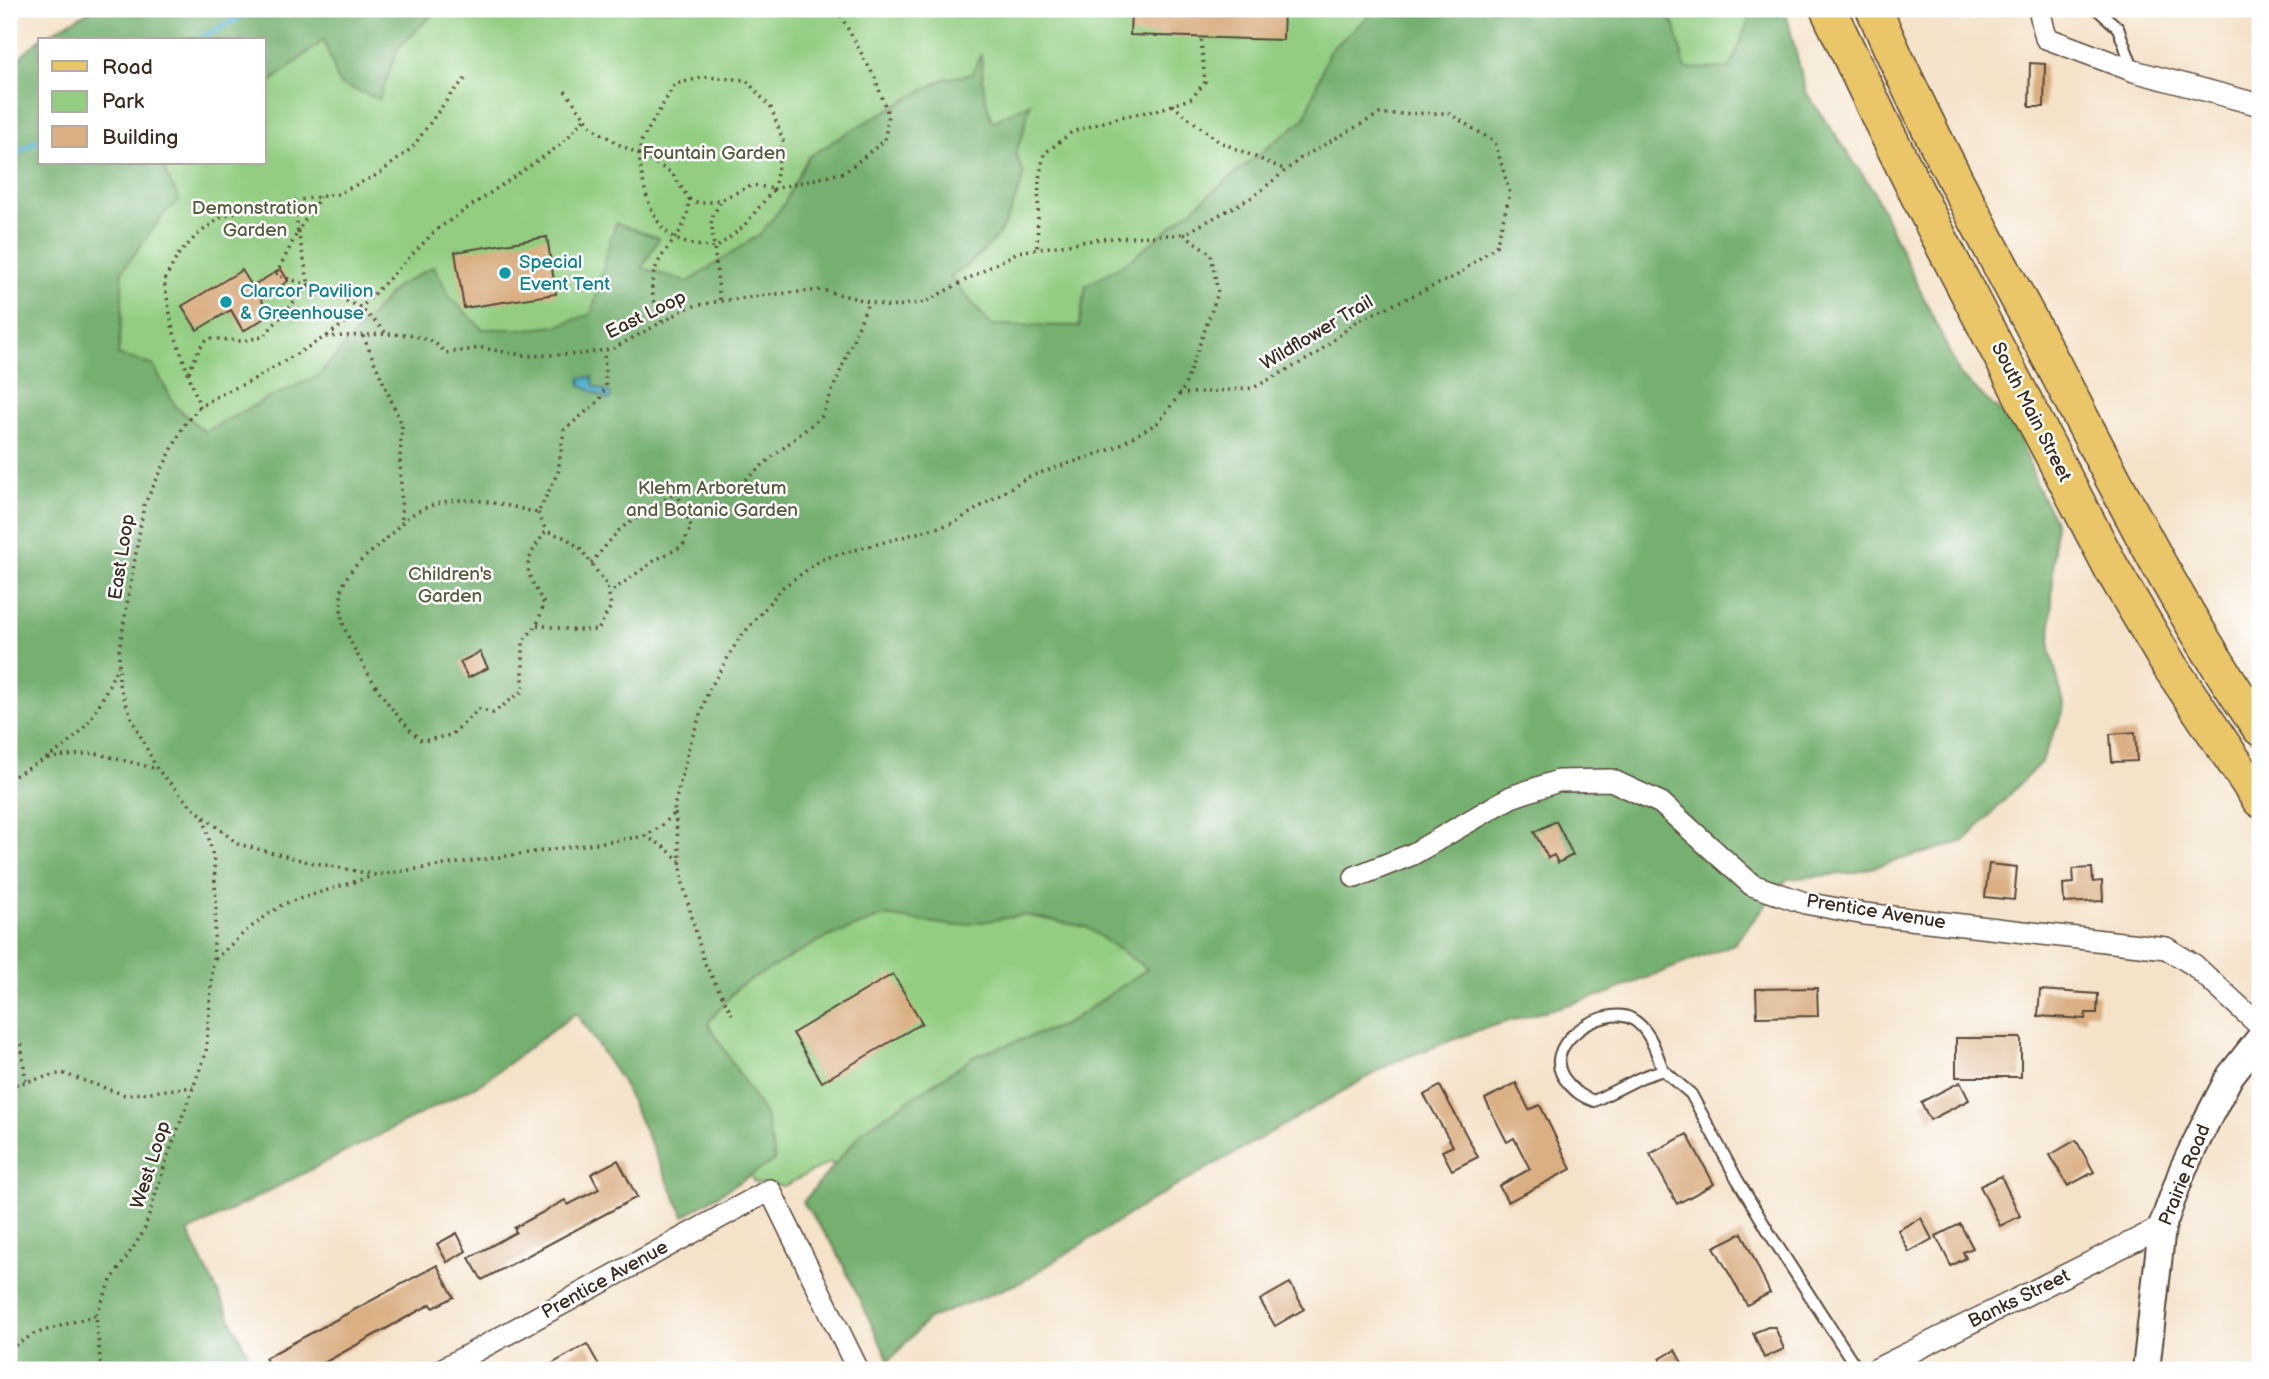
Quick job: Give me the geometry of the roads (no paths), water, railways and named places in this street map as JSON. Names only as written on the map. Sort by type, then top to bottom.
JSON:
[{"type":"main road","name":"South Main Street","points":[[1828,9],[1918,195],[2112,569],[2169,665],[2260,800]]},
{"type":"main road","points":[[1874,9],[1892,52],[1970,207],[2157,562],[2234,691],[2260,729]]},
{"type":"street","points":[[2039,9],[2046,38],[2134,71],[2260,105]]},
{"type":"street","name":"Prentice Avenue","points":[[1355,877],[1413,854],[1511,797],[1558,781],[1611,780],[1661,803],[1752,885],[1805,903],[1865,914],[2166,948],[2194,965],[2260,1027]]},
{"type":"street","name":"Prairie Road","points":[[2146,1370],[2162,1227],[2183,1169],[2206,1122],[2230,1076],[2260,1038]]},
{"type":"street","name":"Prentice Avenue","points":[[441,1370],[468,1364],[769,1190],[858,1370]]},
{"type":"street","name":"Banks Street","points":[[1875,1370],[2162,1227]]},
{"type":"lane","points":[[2097,9],[2118,28],[2134,71]]},
{"type":"lane","points":[[1663,1070],[1642,1077],[1594,1101],[1581,1097],[1564,1079],[1557,1064],[1562,1045],[1582,1028],[1606,1016],[1631,1018],[1650,1036],[1663,1070],[1691,1094],[1773,1239],[1858,1370]]},
{"type":"water","points":[[592,377],[594,386],[610,393],[609,400],[580,385],[581,378]]},
{"type":"waterway","points":[[202,38],[254,9]]},
{"type":"waterway","points":[[9,157],[38,141]]},
{"type":"place","name":"Special Event Tent","points":[[505,273]]},
{"type":"place","name":"Clarcor Pavilion & Greenhouse","points":[[226,302]]},
{"type":"park label","name":"Fountain Garden","points":[[714,153]]},
{"type":"park label","name":"Demonstration Garden","points":[[255,219]]},
{"type":"park label","name":"Klehm Arboretum and Botanic Garden","points":[[712,499]]},
{"type":"park label","name":"Children's Garden","points":[[450,585]]}]
